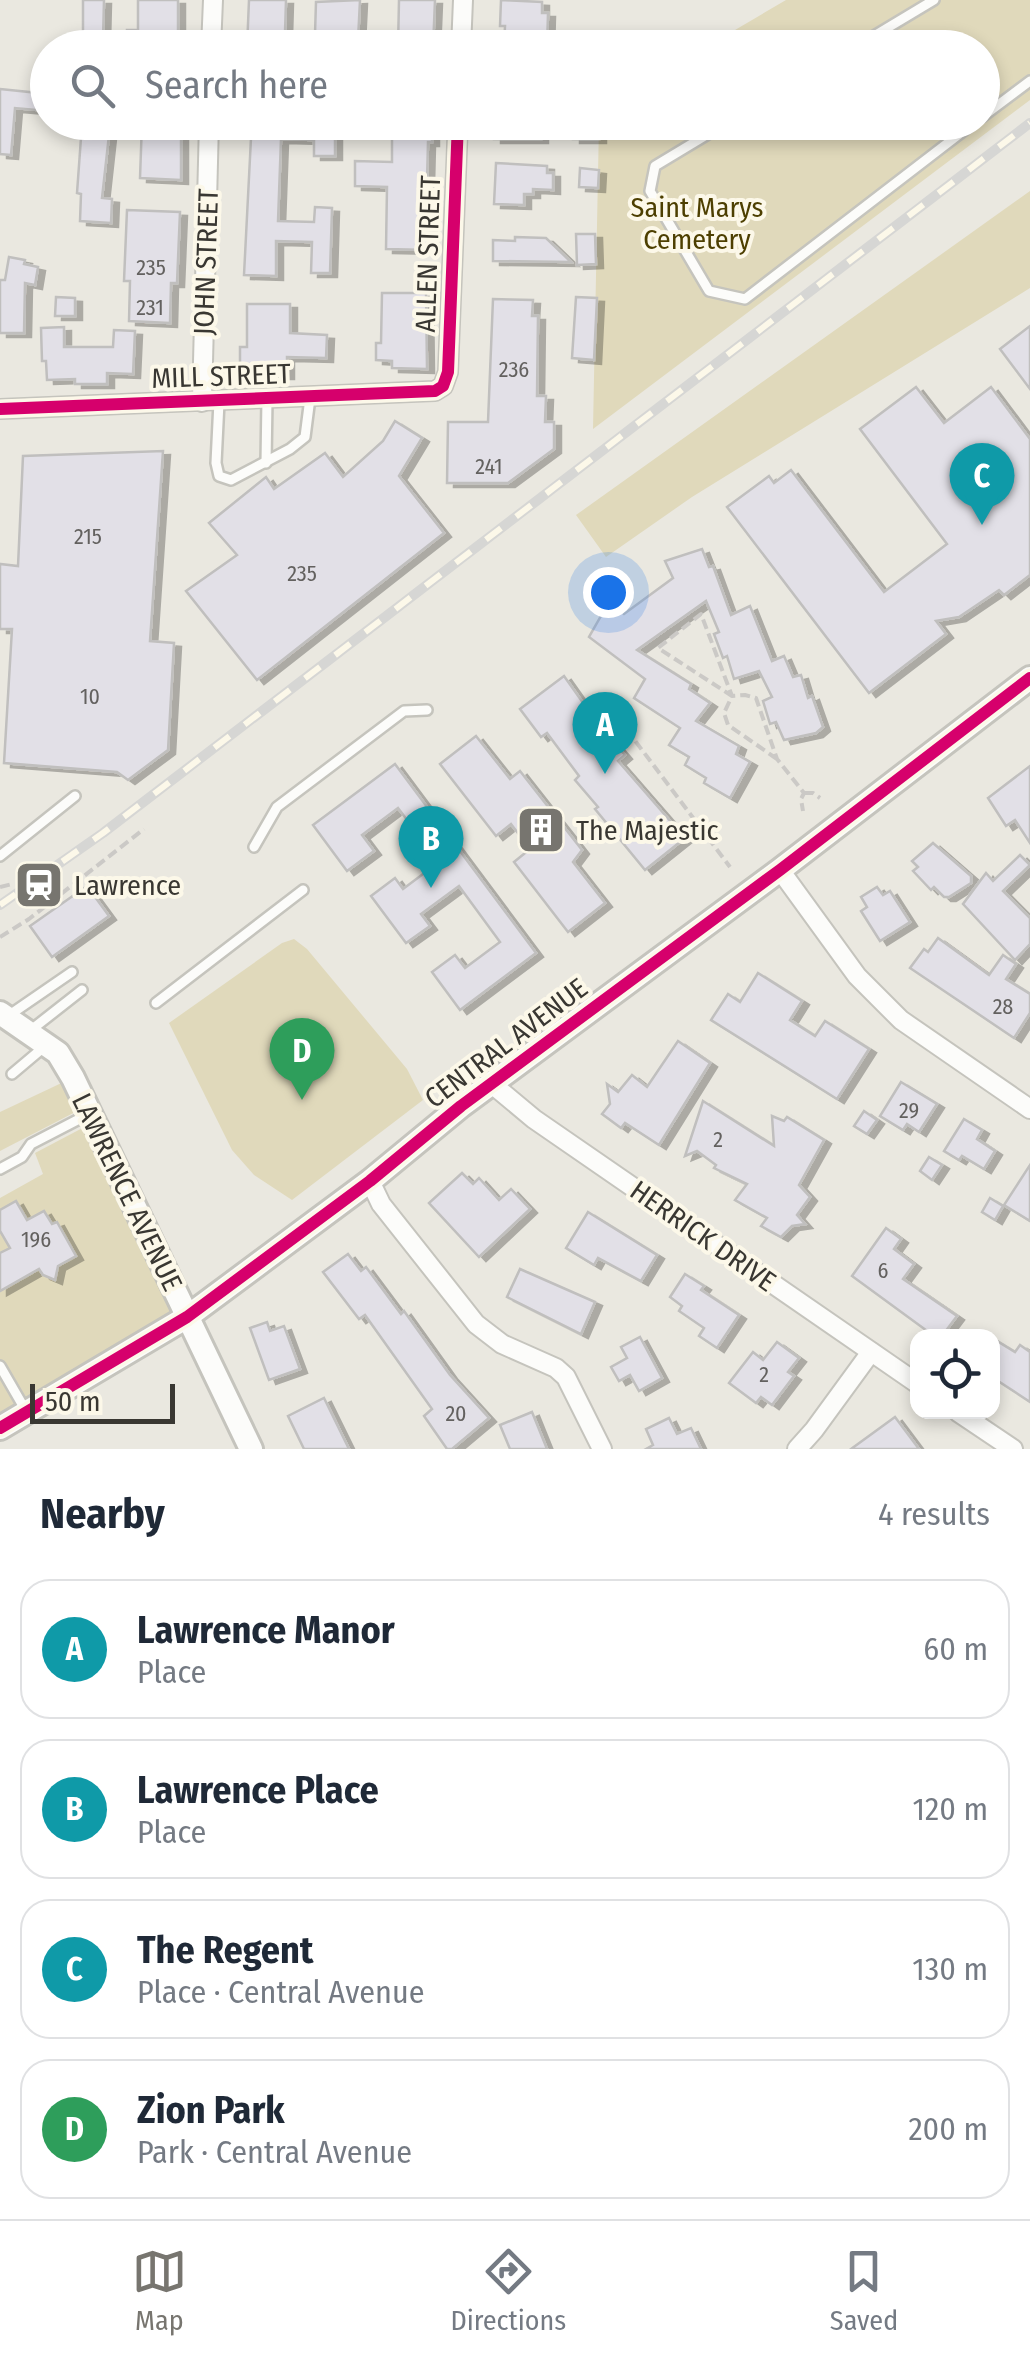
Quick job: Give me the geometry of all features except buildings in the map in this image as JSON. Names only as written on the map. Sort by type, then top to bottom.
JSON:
[{"type":"street","points":[[212,30],[213,0]]},
{"type":"street","points":[[462,30],[463,0]]},
{"type":"street","name":"JOHN STREET","points":[[210,140],[210,402]]},
{"type":"street","name":"ALLEN STREET","points":[[443,386],[448,372],[457,140]]},
{"type":"street","name":"MILL STREET","points":[[0,409],[310,398],[435,391],[443,386]]},
{"type":"street","name":"CENTRAL AVENUE","points":[[0,1428],[187,1317],[1030,678]]},
{"type":"street","points":[[780,870],[857,976],[901,1020],[1030,1109]]},
{"type":"street","name":"LAWRENCE AVENUE","points":[[3,1015],[58,1054],[250,1449]]},
{"type":"street","name":"HERRICK DRIVE","points":[[492,1084],[534,1119],[910,1379]]},
{"type":"street","points":[[370,1180],[380,1204],[476,1324],[502,1344],[556,1368],[566,1377],[602,1449]]},
{"type":"street","points":[[797,1449],[871,1352]]},
{"type":"street","points":[[968,1419],[1013,1449]]},
{"type":"lane","points":[[884,30],[934,0]]},
{"type":"lane","points":[[1000,104],[1030,81]]},
{"type":"lane","points":[[698,140],[655,166],[650,191],[709,291],[744,299],[952,140]]},
{"type":"lane","points":[[210,402],[219,476],[231,480],[305,436],[310,398]]},
{"type":"lane","points":[[266,462],[268,399]]},
{"type":"lane","points":[[254,847],[277,808],[404,712],[428,710]]},
{"type":"lane","points":[[0,856],[75,796]]},
{"type":"lane","points":[[156,1003],[303,890]]},
{"type":"lane","points":[[3,1015],[72,972]]},
{"type":"lane","points":[[12,1074],[38,1038],[82,990]]},
{"type":"lane","points":[[0,1169],[22,1158],[31,1144],[90,1114]]},
{"type":"lane","points":[[0,1366],[28,1413]]},
{"type":"path","points":[[778,759],[728,724],[724,713],[732,696],[700,614],[658,648],[732,696],[756,698],[778,759],[804,793]]},
{"type":"path","points":[[614,739],[627,730],[730,866]]},
{"type":"path","points":[[804,793],[820,798]]},
{"type":"path","points":[[803,811],[804,793]]},
{"type":"path","points":[[0,937],[144,829]]},
{"type":"path","points":[[0,887],[12,884]]},
{"type":"green space","name":"Saint Marys Cemetery","points":[[786,0],[1030,0],[1030,100],[1000,123],[1000,30],[735,30]]},
{"type":"green space","name":"Saint Marys Cemetery","points":[[599,140],[977,140],[593,429]]},
{"type":"green space","points":[[1030,191],[1030,288],[692,497],[606,557],[576,515]]},
{"type":"green space","points":[[294,939],[307,949],[407,1069],[423,1100],[292,1200],[254,1175],[232,1150],[169,1023],[282,943]]},
{"type":"green space","points":[[70,1079],[83,1108],[0,1151],[0,1112]]},
{"type":"green space","points":[[92,1123],[182,1314],[0,1422],[0,1198],[43,1174],[35,1153]]},
{"type":"railway","points":[[0,905],[103,833],[1030,123]]},
{"type":"cycle path","points":[[0,409],[435,391],[443,386],[448,372],[457,140]]},
{"type":"cycle path","points":[[0,1428],[187,1317],[1030,678]]},
{"type":"place","name":"The Regent","points":[[982,525]]},
{"type":"place","name":"Lawrence Manor","points":[[605,774]]},
{"type":"place","name":"The Majestic","points":[[541,830]]},
{"type":"place","name":"Lawrence","points":[[39,885]]},
{"type":"place","name":"Lawrence Place","points":[[431,888]]},
{"type":"place","name":"Zion Park","points":[[302,1100]]}]
